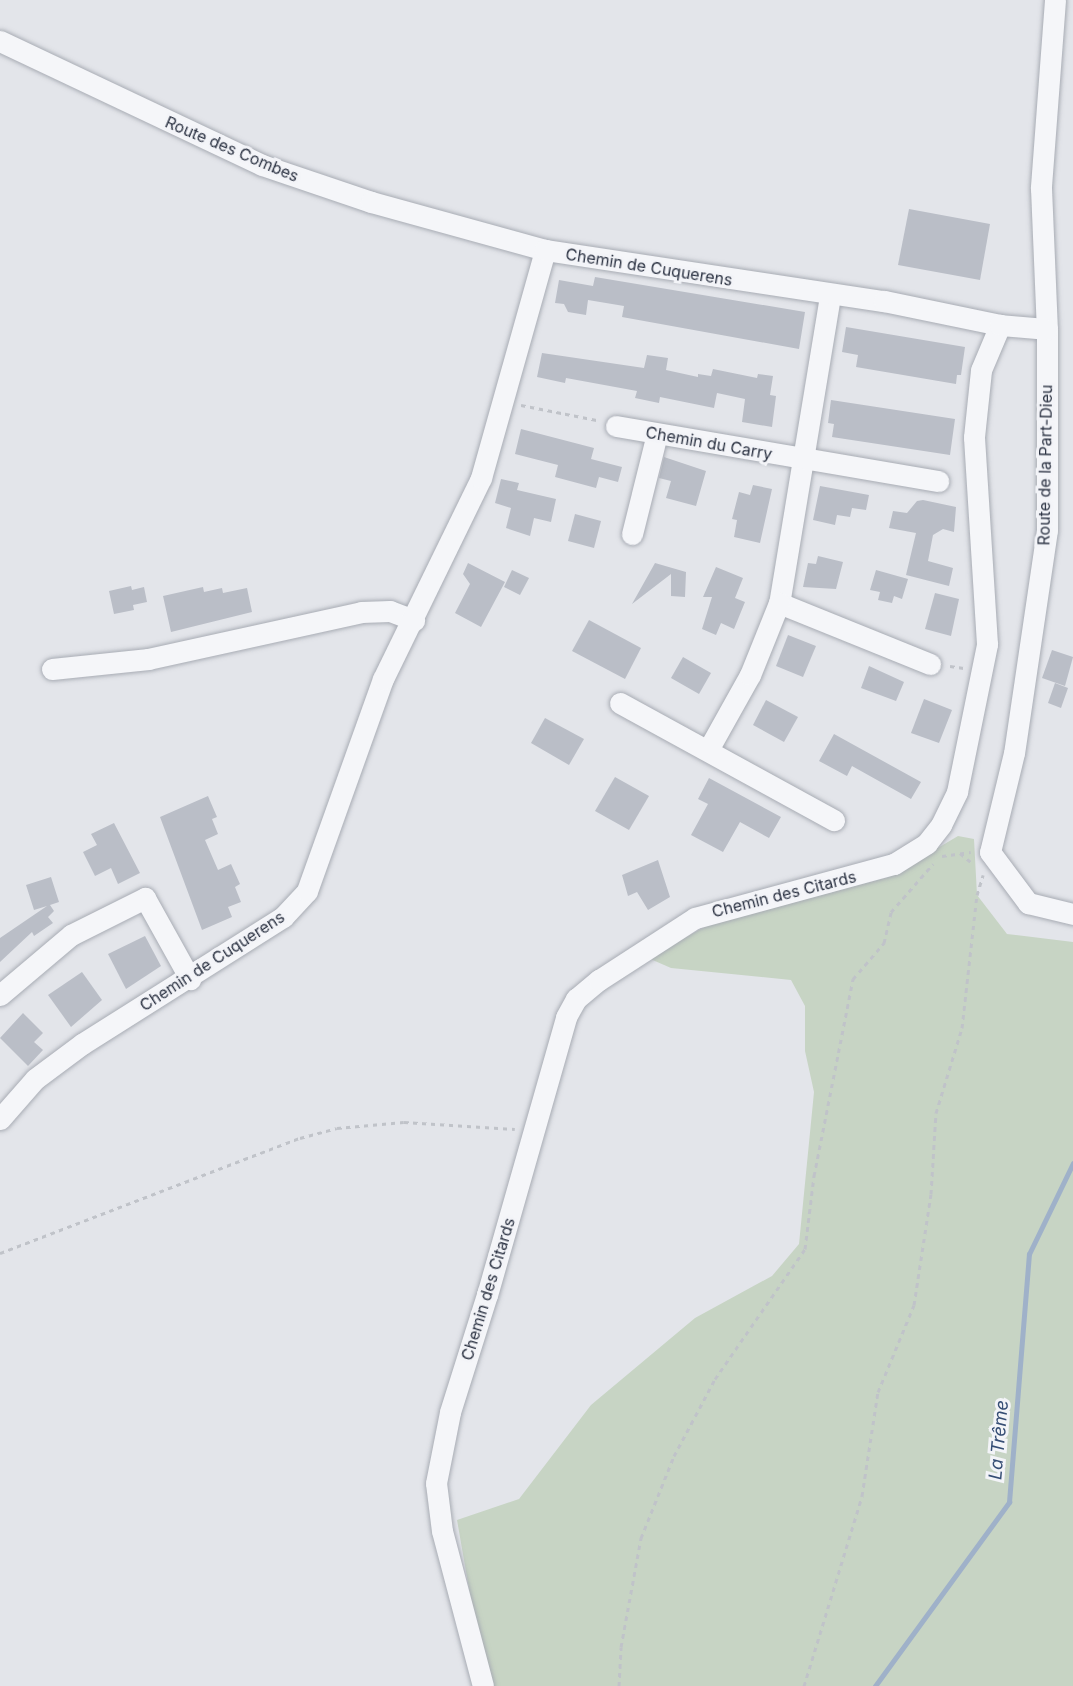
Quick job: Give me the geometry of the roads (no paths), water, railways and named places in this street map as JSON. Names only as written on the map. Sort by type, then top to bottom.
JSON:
[{"type":"street","name":"Route de la Part-Dieu","points":[[1056,0],[1041,188],[1047,329],[1047,530],[1014,753],[990,852],[1028,903],[1073,914]]},
{"type":"street","name":"Route des Combes","points":[[0,41],[262,165],[371,202],[545,250]]},
{"type":"street","name":"Chemin de Cuquerens","points":[[0,1119],[35,1079],[82,1044],[190,979],[284,917],[307,891],[383,679],[414,620],[481,478],[545,250],[830,296],[884,301],[1000,325]]},
{"type":"street","points":[[708,750],[750,675],[779,603],[830,296]]},
{"type":"street","points":[[1000,325],[1047,329]]},
{"type":"street","name":"Chemin des Citards","points":[[483,1686],[441,1532],[436,1483],[450,1413],[532,1141],[566,1017],[576,999],[599,980],[695,918],[894,864],[927,843],[957,792],[982,670],[987,633],[974,437],[981,370],[1000,325]]},
{"type":"street","name":"Chemin du Carry","points":[[616,426],[802,460],[938,481]]},
{"type":"street","points":[[632,534],[657,434]]},
{"type":"street","points":[[779,603],[930,664]]},
{"type":"street","points":[[52,669],[148,659],[361,612],[390,611],[414,620]]},
{"type":"street","points":[[620,703],[834,820]]},
{"type":"street","points":[[0,995],[71,935],[145,898],[190,979]]},
{"type":"waterway","name":"La Trême","points":[[875,1686],[1009,1502],[1029,1254],[1073,1163]]}]
